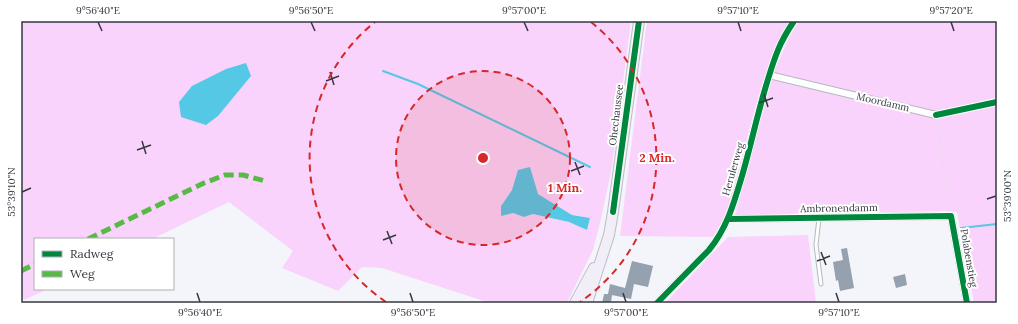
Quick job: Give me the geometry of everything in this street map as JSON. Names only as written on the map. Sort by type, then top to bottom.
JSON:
[{"type":"main road","name":"Ohechaussee","points":[[602,254],[614,212],[638,21]]},
{"type":"main road","points":[[577,301],[602,254]]},
{"type":"main road","points":[[587,303],[602,254]]},
{"type":"street","name":"Herulerweg","points":[[657,303],[712,246],[728,219],[778,48],[794,21]]},
{"type":"street","name":"Moordamm","points":[[769,75],[936,115]]},
{"type":"street","name":"Ambronendamm","points":[[728,219],[951,216]]},
{"type":"street","name":"Polabenstieg","points":[[951,216],[967,303]]},
{"type":"lane","points":[[819,218],[816,246],[822,284]]},
{"type":"path","points":[[936,115],[951,216],[997,215]]},
{"type":"shaded area","points":[[21,21],[631,21],[612,167],[601,219],[593,250],[567,303],[490,303],[382,268],[362,267],[338,291],[282,268],[293,251],[229,202],[154,238],[34,238],[34,290],[46,290],[24,300],[21,295]],"holes":[[[512,190],[538,194],[572,215],[590,218],[587,230],[569,222],[533,214],[524,217],[501,206]]]},
{"type":"shaded area","points":[[647,21],[789,21],[777,43],[768,67],[753,115],[734,189],[726,213],[713,237],[620,236]]},
{"type":"shaded area","points":[[799,21],[997,21],[997,303],[974,303],[957,212],[735,215],[774,72],[788,40]]},
{"type":"shaded area","points":[[808,235],[816,303],[665,303],[728,237]]},
{"type":"water","points":[[246,63],[251,76],[218,116],[206,125],[181,117],[179,102],[192,86],[226,69]]},
{"type":"water","points":[[530,167],[538,194],[572,215],[590,218],[587,230],[569,222],[533,214],[524,217],[513,213],[501,216],[501,206],[512,190],[518,170]]},
{"type":"building","points":[[847,248],[854,288],[840,291],[838,280],[836,281],[833,262],[843,260],[841,249]]},
{"type":"building","points":[[632,261],[653,266],[648,287],[634,284],[631,299],[612,295],[611,303],[602,303],[604,294],[608,294],[610,284],[625,288]]},
{"type":"building","points":[[905,274],[907,285],[896,288],[893,277]]},
{"type":"waterway","points":[[383,71],[418,84],[590,167]]},
{"type":"waterway","points":[[961,228],[997,224]]},
{"type":"marked path","points":[[90,238],[204,183],[225,175],[243,175],[265,181]]},
{"type":"marked path","points":[[21,271],[34,264]]},
{"type":"cycle path","points":[[613,212],[639,21]]},
{"type":"cycle path","points":[[657,303],[709,250],[721,233],[733,205],[742,176],[772,65],[781,43],[794,21]]},
{"type":"cycle path","points":[[936,115],[997,102]]},
{"type":"cycle path","points":[[728,219],[951,216],[967,303]]}]
